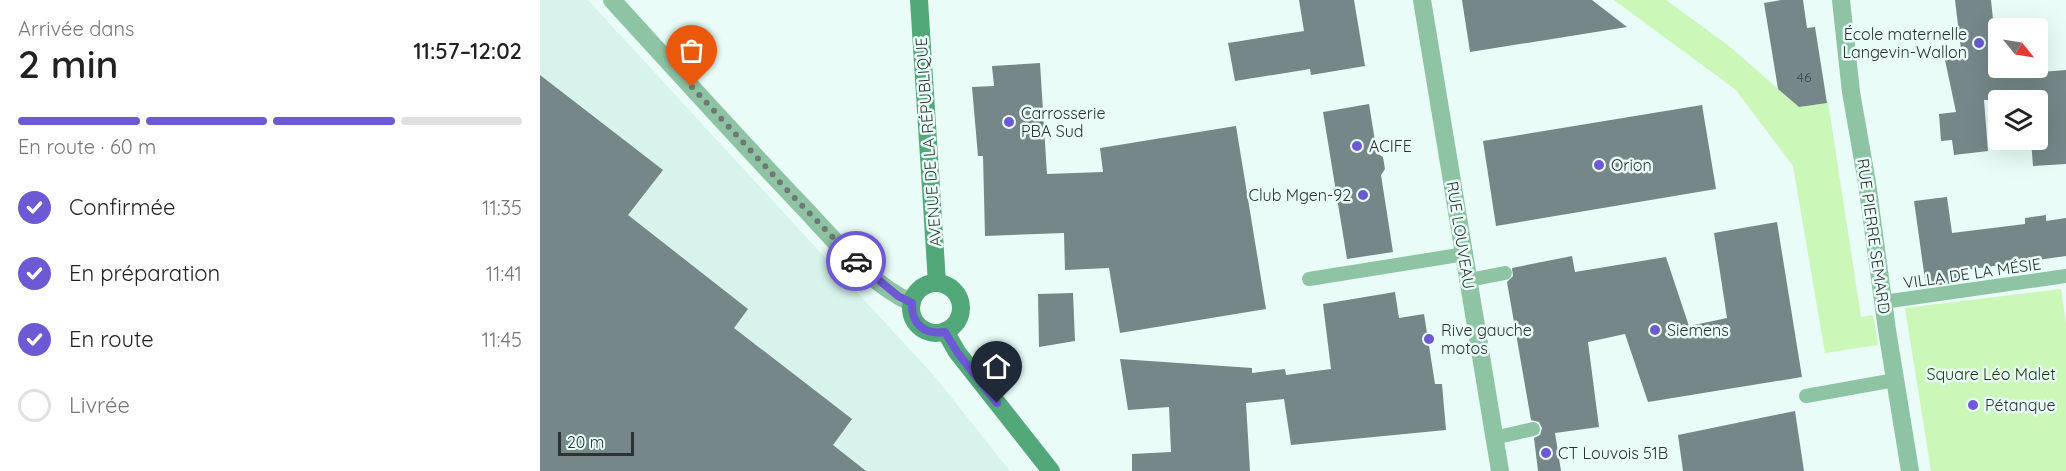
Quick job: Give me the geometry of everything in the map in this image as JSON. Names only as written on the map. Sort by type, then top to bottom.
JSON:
[{"type":"main road","name":"AVENUE DE LA RÉPUBLIQUE","points":[[919,0],[937,283]]},
{"type":"main road","points":[[937,283],[952,289],[960,304],[958,320],[945,332],[927,332],[920,327],[911,312],[912,303],[921,288],[937,283]]},
{"type":"main road","points":[[945,332],[957,352],[1051,471]]},
{"type":"street","points":[[612,0],[825,230],[870,274],[898,296],[912,303]]},
{"type":"street","name":"RUE LOUVEAU","points":[[1422,0],[1500,471]]},
{"type":"street","name":"RUE PIERRE SEMARD","points":[[1841,0],[1851,92],[1867,183],[1887,330],[1910,471]]},
{"type":"lane","points":[[1310,279],[1465,254]]},
{"type":"lane","points":[[1469,280],[1505,273]]},
{"type":"lane","name":"VILLA DE LA MÉSIE","points":[[1883,302],[2066,276]]},
{"type":"lane","points":[[1806,396],[1895,380]]},
{"type":"lane","points":[[1494,438],[1533,429]]},
{"type":"shaded area","points":[[540,0],[588,0],[936,378],[1010,471],[540,471]]},
{"type":"green space","points":[[1614,0],[1666,0],[1729,46],[1799,107],[1828,102],[1861,317],[1873,315],[1878,345],[1825,353],[1793,166],[1736,90]]},
{"type":"green space","name":"Square Léo Malet","points":[[2061,289],[2066,324],[2066,471],[1931,471],[1905,308]]},
{"type":"building","points":[[1299,0],[1354,0],[1365,66],[1311,75],[1310,69],[1235,81],[1228,43],[1304,31]]},
{"type":"building","points":[[1462,0],[1592,0],[1627,27],[1470,52]]},
{"type":"building","points":[[1803,0],[1807,28],[1815,27],[1827,103],[1799,107],[1778,89],[1764,3]]},
{"type":"building","points":[[1955,0],[1991,0],[1993,18],[1988,18],[1988,78],[2048,78],[2048,72],[2066,70],[2066,164],[2033,166],[2032,150],[2048,150],[2048,90],[1988,90],[1988,100],[1984,100],[1988,151],[1954,155],[1952,140],[1941,141],[1939,114],[1956,112],[1945,60],[1962,58]]},
{"type":"building","points":[[1040,63],[1047,174],[1103,172],[1100,148],[1236,126],[1266,309],[1120,333],[1109,268],[1065,270],[1064,233],[985,236],[983,156],[978,156],[972,87],[994,86],[992,66]]},
{"type":"building","points":[[540,75],[663,170],[628,215],[748,309],[734,328],[852,419],[833,445],[866,471],[540,471]]},
{"type":"building","points":[[1369,104],[1377,153],[1383,157],[1385,169],[1381,175],[1393,252],[1347,259],[1323,112]]},
{"type":"building","name":"Orion","points":[[1702,105],[1716,189],[1496,226],[1483,141]]},
{"type":"building","points":[[1947,197],[1952,233],[2025,224],[2025,218],[2046,215],[2046,221],[2066,218],[2066,256],[1958,271],[1960,282],[1926,287],[1914,201]]},
{"type":"building","name":"Siemens","points":[[1777,222],[1802,377],[1648,402],[1625,334],[1588,342],[1599,427],[1555,433],[1561,471],[1538,471],[1534,438],[1540,435],[1542,428],[1539,422],[1531,420],[1507,282],[1513,276],[1512,268],[1572,256],[1575,272],[1666,257],[1689,326],[1727,318],[1714,233]]},
{"type":"building","points":[[1395,292],[1399,318],[1424,314],[1435,384],[1442,384],[1446,430],[1291,445],[1284,399],[1246,403],[1250,471],[1132,471],[1132,454],[1171,452],[1169,407],[1128,410],[1120,359],[1252,368],[1252,373],[1285,369],[1286,375],[1331,369],[1323,304]]},
{"type":"building","points":[[1073,293],[1075,341],[1039,347],[1038,294]]},
{"type":"building","points":[[1795,411],[1804,471],[1683,471],[1678,435]]},
{"type":"way so far","points":[[692,87],[856,261]]},
{"type":"place","name":"École maternelle Langevin-Wallon","points":[[1979,43]]},
{"type":"place","name":"Carrosserie PBA Sud","points":[[1009,122]]},
{"type":"place","name":"ACIFE","points":[[1357,146]]},
{"type":"place","name":"Orion","points":[[1599,165]]},
{"type":"place","name":"Club Mgen-92","points":[[1363,195]]},
{"type":"place","name":"Siemens","points":[[1655,330]]},
{"type":"place","name":"Rive gauche motos","points":[[1429,339]]},
{"type":"place","name":"Pétanque","points":[[1973,405]]},
{"type":"place","name":"CT Louvois 51B","points":[[1546,453]]},
{"type":"route","points":[[856,261],[898,296],[912,303],[911,312],[920,327],[927,332],[945,332],[957,352],[997,403]]}]
